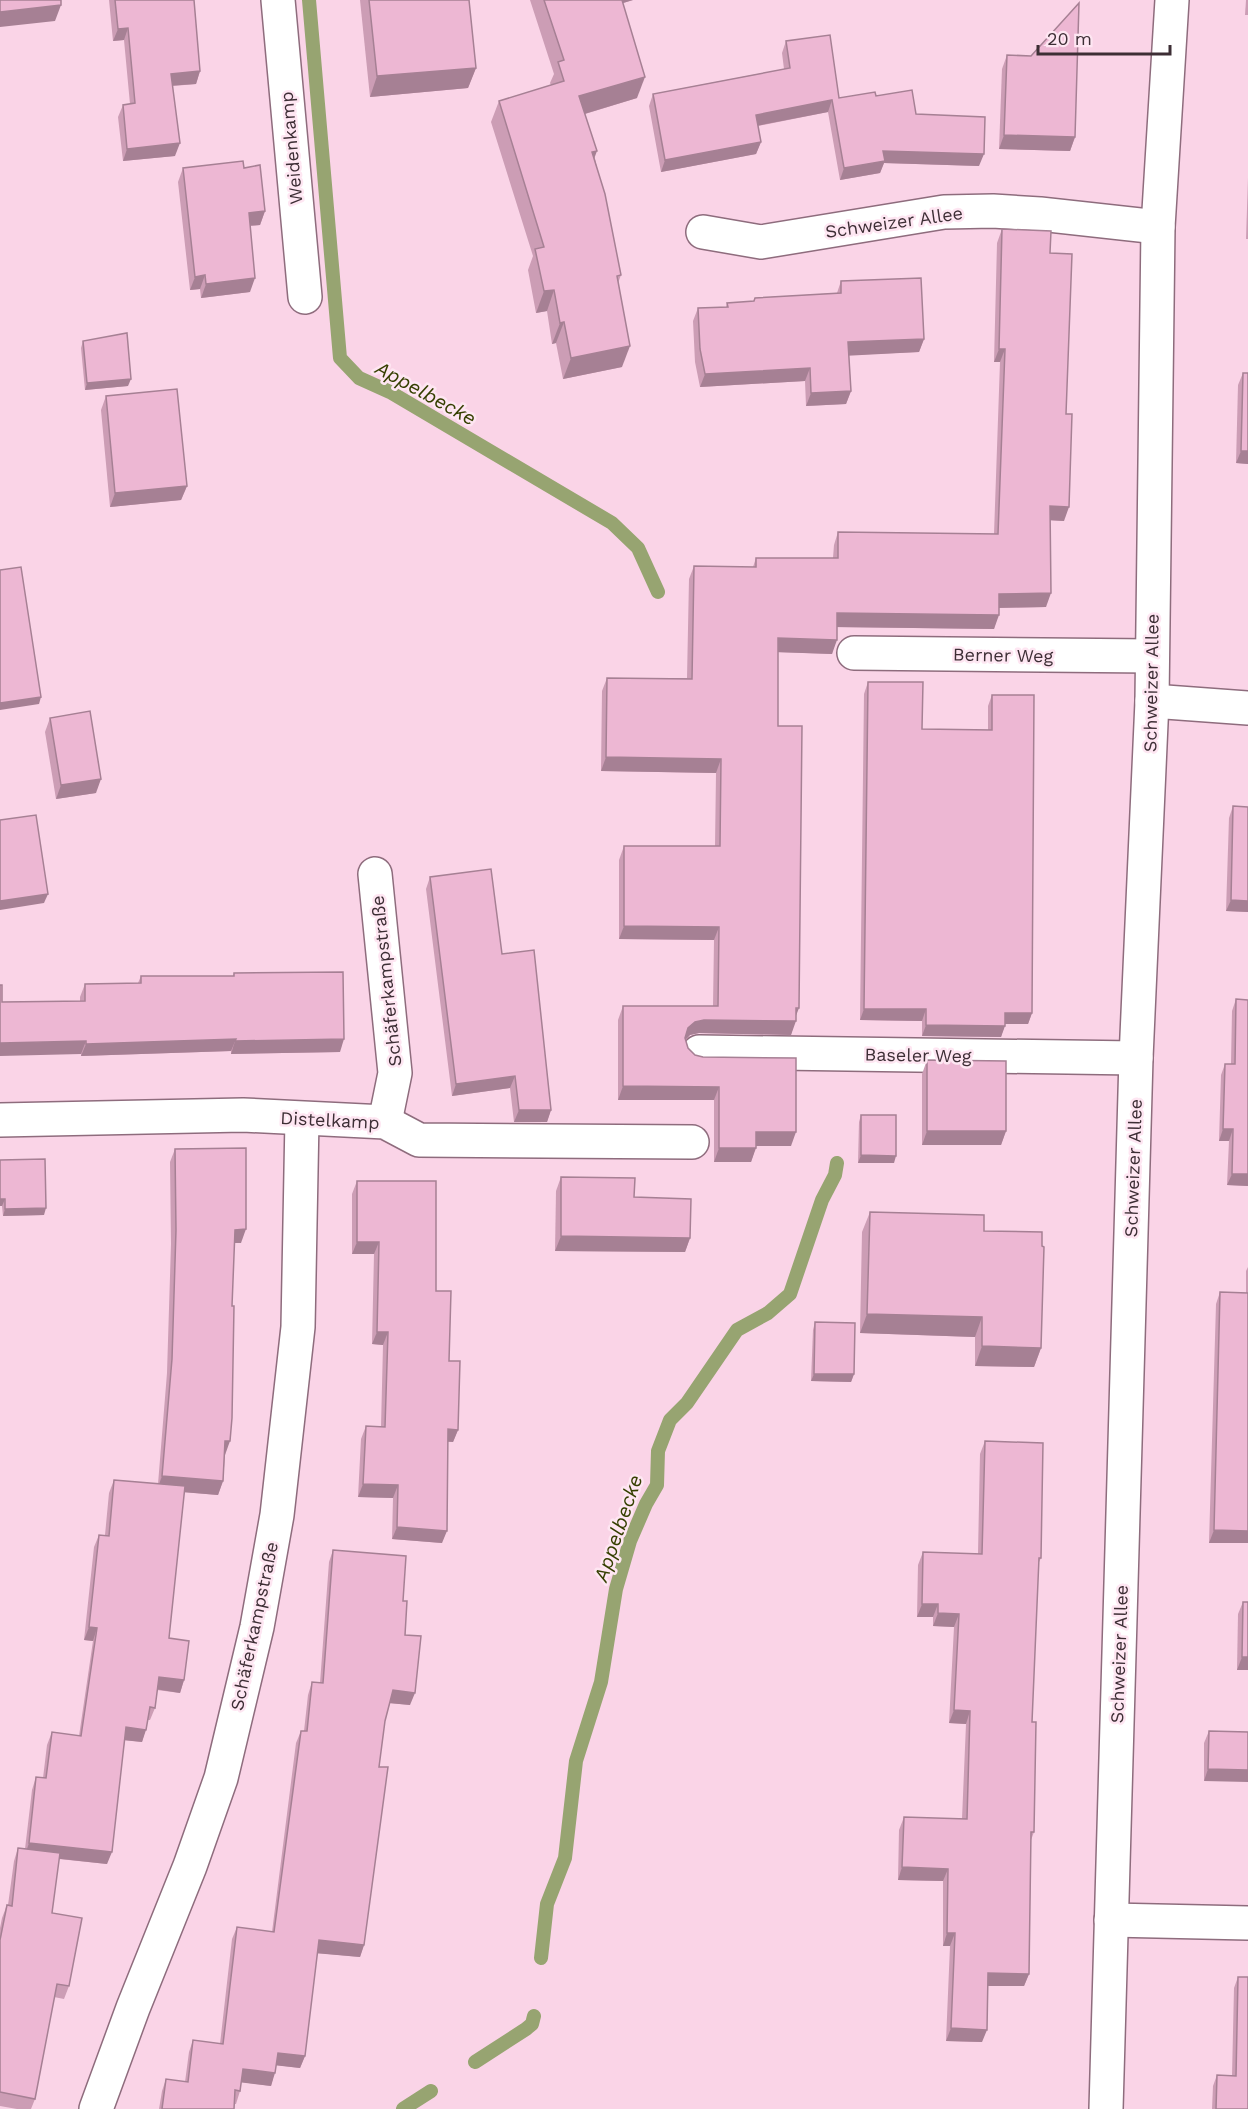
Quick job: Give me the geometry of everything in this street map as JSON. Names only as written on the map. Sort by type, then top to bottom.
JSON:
[{"type":"street","name":"Weidenkamp","points":[[278,0],[305,297]]},
{"type":"street","name":"Schweizer Allee","points":[[1106,2109],[1136,1058],[1152,700],[1158,227],[1172,0]]},
{"type":"street","name":"Schweizer Allee","points":[[703,232],[761,243],[944,212],[993,211],[1158,227]]},
{"type":"street","name":"Berner Weg","points":[[854,653],[1152,656]]},
{"type":"street","points":[[1152,700],[1248,708]]},
{"type":"street","name":"Schäferkampstraße","points":[[375,874],[395,1073],[385,1122]]},
{"type":"street","name":"Baseler Weg","points":[[699,1052],[1136,1058]]},
{"type":"street","name":"Distelkamp","points":[[0,1120],[243,1115],[385,1122],[419,1140],[692,1142]]},
{"type":"street","name":"Schäferkampstraße","points":[[96,2109],[133,2008],[190,1866],[220,1778],[256,1627],[277,1515],[298,1327],[302,1119]]},
{"type":"street","points":[[1111,1920],[1248,1923]]},
{"type":"building","points":[[0,0],[61,0],[61,5],[0,12]]},
{"type":"building","points":[[115,0],[194,0],[200,71],[171,74],[180,143],[127,149],[123,105],[135,103],[128,28],[118,29]]},
{"type":"building","points":[[369,0],[469,0],[476,68],[377,76]]},
{"type":"building","points":[[544,0],[622,0],[645,77],[579,96],[597,151],[592,152],[605,194],[621,275],[617,276],[630,346],[571,358],[564,322],[560,323],[554,290],[544,291],[535,249],[544,247],[499,101],[564,81],[558,62],[564,60]]},
{"type":"building","points":[[1079,3],[1075,137],[1004,135],[1007,55],[1031,56]]},
{"type":"building","points":[[830,35],[839,98],[875,92],[876,96],[912,90],[916,114],[985,117],[984,154],[883,151],[885,161],[844,168],[832,100],[756,115],[761,142],[665,160],[653,94],[790,68],[786,41]]},
{"type":"building","points":[[243,161],[244,168],[260,165],[265,211],[249,213],[255,278],[206,284],[205,275],[195,277],[183,168]]},
{"type":"building","points":[[1002,229],[1051,231],[1050,253],[1072,254],[1066,414],[1072,414],[1069,507],[1050,506],[1051,593],[999,594],[999,615],[837,613],[837,640],[778,638],[778,726],[802,726],[799,1008],[796,1008],[796,1021],[704,1020],[695,1022],[688,1028],[685,1038],[688,1048],[695,1055],[703,1057],[796,1058],[796,1132],[756,1132],[756,1148],[719,1148],[719,1087],[623,1086],[623,1006],[718,1006],[719,927],[624,926],[624,846],[720,846],[721,759],[606,757],[607,678],[692,679],[694,566],[756,567],[756,558],[838,558],[838,532],[998,534],[1005,349],[999,349]]},
{"type":"building","points":[[921,278],[924,339],[848,342],[851,391],[811,393],[810,368],[705,374],[700,349],[698,308],[728,307],[727,303],[754,301],[755,298],[841,293],[841,281]]},
{"type":"building","points":[[127,333],[131,379],[87,383],[83,341]]},
{"type":"building","points":[[1243,373],[1248,373],[1248,451],[1241,451]]},
{"type":"building","points":[[177,389],[187,486],[115,493],[106,396]]},
{"type":"building","points":[[21,567],[41,697],[0,703],[0,570]]},
{"type":"building","points":[[868,682],[923,682],[922,729],[992,730],[992,695],[1034,695],[1032,1013],[1005,1013],[1005,1026],[926,1025],[926,1009],[864,1009]]},
{"type":"building","points":[[90,711],[101,779],[61,785],[50,718]]},
{"type":"building","points":[[1233,806],[1248,807],[1248,901],[1231,900]]},
{"type":"building","points":[[36,815],[48,894],[0,901],[0,820]]},
{"type":"building","points":[[491,869],[502,954],[534,950],[551,1110],[519,1110],[515,1076],[456,1084],[430,877]]},
{"type":"building","points":[[343,972],[344,1039],[235,1041],[236,1039],[86,1044],[86,1041],[0,1043],[0,985],[2,985],[2,1002],[85,1001],[85,984],[141,983],[141,976],[234,976],[234,973]]},
{"type":"building","points":[[1236,999],[1248,1000],[1248,1174],[1232,1174],[1233,1129],[1223,1129],[1225,1064],[1235,1064]]},
{"type":"building","points":[[927,1060],[1006,1061],[1006,1131],[927,1131]]},
{"type":"building","points":[[861,1115],[896,1115],[896,1156],[861,1155]]},
{"type":"building","points":[[246,1148],[246,1229],[235,1230],[232,1418],[230,1441],[225,1441],[223,1481],[162,1476],[172,1359],[176,1230],[175,1149]]},
{"type":"building","points":[[45,1159],[46,1208],[5,1209],[5,1199],[0,1199],[0,1160]]},
{"type":"building","points":[[561,1177],[635,1178],[634,1197],[691,1199],[690,1238],[561,1236]]},
{"type":"building","points":[[357,1181],[436,1181],[436,1291],[451,1291],[449,1361],[460,1361],[458,1430],[448,1429],[447,1531],[397,1527],[398,1485],[363,1484],[366,1426],[385,1427],[388,1332],[377,1332],[379,1242],[357,1242]]},
{"type":"building","points":[[870,1212],[984,1215],[984,1231],[1042,1232],[1042,1246],[1044,1247],[1041,1348],[982,1346],[982,1317],[867,1314]]},
{"type":"building","points":[[1220,1292],[1248,1293],[1248,1531],[1214,1530]]},
{"type":"building","points":[[815,1322],[855,1323],[854,1374],[814,1374]]},
{"type":"building","points":[[985,1441],[1043,1443],[1041,1558],[1039,1558],[1032,1722],[1036,1722],[1034,1832],[1031,1832],[1029,1974],[988,1973],[987,2030],[951,2028],[955,1933],[947,1933],[948,1869],[902,1867],[904,1817],[967,1819],[970,1711],[954,1710],[959,1614],[938,1613],[938,1604],[922,1604],[923,1552],[982,1554]]},
{"type":"building","points":[[114,1480],[185,1486],[169,1638],[189,1641],[184,1680],[159,1677],[155,1708],[150,1707],[146,1730],[126,1727],[112,1852],[29,1843],[36,1777],[46,1778],[52,1732],[81,1736],[97,1628],[89,1627],[99,1535],[109,1536]]},
{"type":"building","points":[[333,1550],[406,1556],[403,1601],[407,1601],[405,1635],[421,1636],[415,1693],[393,1690],[385,1721],[379,1767],[388,1767],[364,1945],[319,1940],[305,2056],[278,2053],[275,2073],[243,2069],[240,2091],[235,2090],[234,2109],[162,2109],[166,2079],[188,2082],[193,2040],[223,2044],[237,1927],[274,1932],[301,1731],[307,1731],[312,1682],[323,1683]]},
{"type":"building","points":[[1243,1602],[1248,1602],[1248,1657],[1242,1657]]},
{"type":"building","points":[[1209,1731],[1248,1732],[1248,1770],[1208,1769]]},
{"type":"building","points":[[18,1848],[60,1853],[52,1913],[82,1918],[69,1986],[57,1984],[35,2099],[0,2092],[0,1940],[7,1905],[12,1906]]},
{"type":"building","points":[[1238,1977],[1248,1977],[1248,2109],[1216,2109],[1217,2075],[1236,2076]]},
{"type":"waterway","name":"Appelbecke","points":[[309,0],[340,358],[359,378],[390,392],[612,523],[638,548],[658,592]]},
{"type":"waterway","name":"Appelbecke","points":[[541,1958],[547,1904],[565,1858],[576,1761],[601,1682],[616,1589],[630,1541],[657,1485],[658,1451],[670,1420],[687,1403],[737,1330],[768,1313],[790,1294],[822,1200],[835,1175],[837,1163]]},
{"type":"waterway","name":"Appelbecke","points":[[475,2062],[526,2029],[532,2024],[534,2016]]},
{"type":"waterway","name":"Appelbecke","points":[[403,2109],[431,2091]]}]
